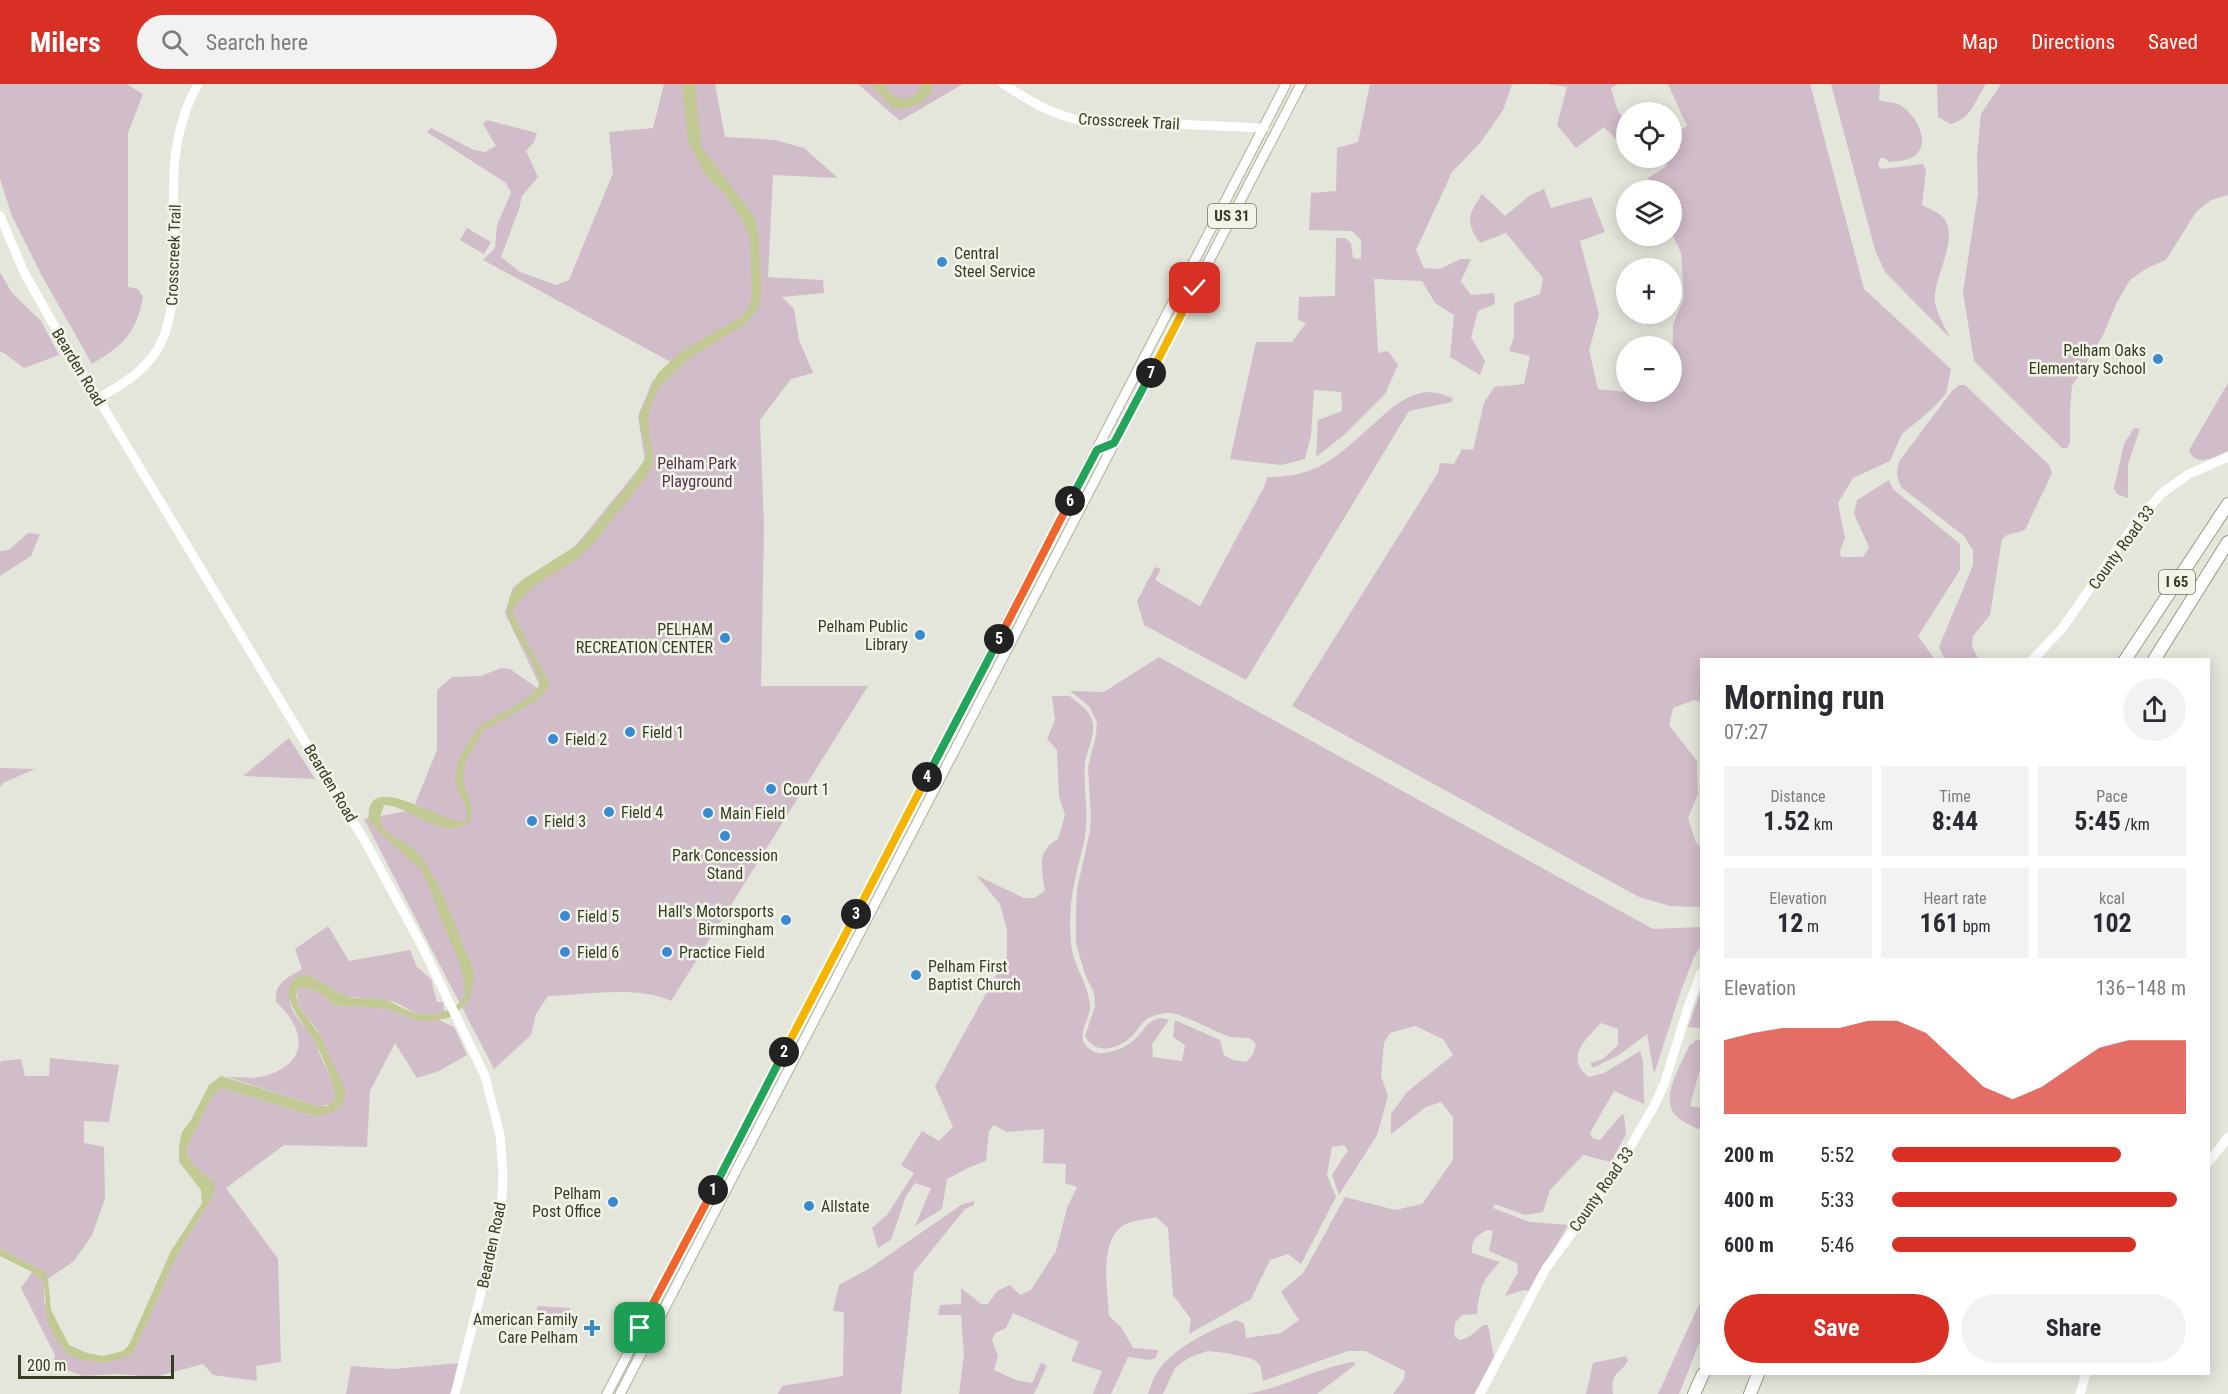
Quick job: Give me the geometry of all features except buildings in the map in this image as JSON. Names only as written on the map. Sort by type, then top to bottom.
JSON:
[{"type":"highway","name":"I 65","points":[[2126,658],[2228,504]]},
{"type":"highway","name":"I 65","points":[[2155,658],[2228,542]]},
{"type":"highway","points":[[1694,1394],[1703,1375]]},
{"type":"highway","points":[[1750,1394],[1758,1375]]},
{"type":"main road","name":"Crosscreek Trail","points":[[99,398],[125,382],[146,364],[161,344],[169,323],[173,294],[175,159],[184,113],[198,84]]},
{"type":"main road","name":"Crosscreek Trail","points":[[1003,84],[1042,108],[1080,120],[1264,128],[1276,131]]},
{"type":"main road","name":"US 31","points":[[607,1394],[1286,84]]},
{"type":"main road","name":"US 31","points":[[620,1394],[1301,84]]},
{"type":"main road","name":"Bearden Road","points":[[0,216],[30,283],[366,843],[403,909],[476,1055],[492,1096],[500,1135],[503,1174],[501,1209],[455,1394]]},
{"type":"main road","points":[[1184,282],[1195,288]]},
{"type":"main road","points":[[1153,342],[1164,348]]},
{"type":"main road","points":[[1122,401],[1134,406]]},
{"type":"main road","points":[[1097,450],[1114,443]]},
{"type":"main road","name":"County Road 33","points":[[2034,658],[2068,621],[2135,524],[2162,493],[2189,474],[2228,457]]},
{"type":"main road","points":[[1050,538],[1064,542]]},
{"type":"main road","points":[[975,684],[988,686]]},
{"type":"main road","points":[[950,734],[958,745]]},
{"type":"main road","points":[[901,827],[913,832]]},
{"type":"main road","points":[[850,926],[861,932]]},
{"type":"main road","name":"County Road 33","points":[[1480,1394],[1545,1270],[1617,1170],[1654,1106],[1664,1085],[1700,976]]},
{"type":"main road","points":[[816,990],[829,993]]},
{"type":"main road","points":[[784,1053],[795,1058]]},
{"type":"main road","points":[[2210,1160],[2228,1137]]},
{"type":"main road","points":[[714,1188],[725,1194]]},
{"type":"main road","points":[[677,1257],[688,1263]]},
{"type":"main road","points":[[656,1299],[667,1305]]},
{"type":"main road","points":[[2080,1394],[2086,1375]]},
{"type":"green space","points":[[0,84],[126,84],[143,94],[128,133],[128,287],[138,289],[143,297],[136,320],[126,337],[112,351],[92,364],[41,274],[12,216],[0,179]]},
{"type":"green space","name":"Pelham Park Playground","points":[[664,84],[715,84],[725,137],[775,140],[804,148],[838,178],[773,175],[768,277],[823,280],[824,293],[782,297],[794,309],[799,340],[813,373],[791,379],[760,420],[764,527],[761,686],[868,686],[671,1001],[658,996],[627,992],[548,996],[536,1014],[531,1035],[494,1069],[364,819],[423,808],[415,804],[437,750],[437,690],[452,677],[481,676],[501,668],[510,669],[537,688],[540,686],[505,613],[513,587],[572,550],[645,461],[638,416],[653,380],[678,366],[483,260],[495,248],[497,225],[511,193],[506,183],[427,132],[431,128],[474,150],[485,152],[496,146],[483,124],[487,120],[537,133],[534,142],[526,151],[538,177],[522,196],[501,257],[520,272],[556,285],[569,280],[613,173],[609,132],[653,128]]},
{"type":"green space","points":[[858,84],[963,84],[900,121]]},
{"type":"green space","points":[[1370,84],[1512,84],[1503,110],[1481,142],[1452,172],[1416,250],[1424,268],[1440,269],[1460,259],[1471,259],[1461,281],[1471,295],[1494,293],[1495,304],[1478,311],[1471,337],[1485,361],[1480,375],[1450,357],[1454,315],[1435,303],[1422,281],[1374,279],[1378,353],[1388,351],[1398,365],[1385,394],[1344,435],[1316,457],[1318,420],[1342,411],[1341,392],[1314,390],[1311,436],[1305,459],[1281,465],[1230,459],[1256,342],[1292,342],[1306,323],[1298,320],[1299,297],[1335,296],[1336,238],[1345,238],[1351,243],[1353,258],[1361,259],[1361,240],[1352,231],[1309,230],[1311,193],[1336,191],[1337,148],[1358,142]]},
{"type":"green space","points":[[1547,84],[1618,84],[1611,88],[1616,106],[1616,139],[1604,127],[1576,148],[1557,125],[1567,87]]},
{"type":"green space","points":[[1668,84],[1810,84],[1864,289],[1951,369],[1946,394],[1902,434],[1890,461],[1853,478],[1838,503],[1845,538],[1840,551],[1841,557],[1863,557],[1869,547],[1854,514],[1857,500],[1889,480],[1893,489],[1960,544],[1960,570],[1918,636],[1934,658],[1700,658],[1700,702],[1694,700],[1673,708],[1669,725],[1697,761],[1698,794],[1688,818],[1696,843],[1700,846],[1700,907],[1670,906],[1639,897],[1292,706],[1438,473],[1440,463],[1454,464],[1462,449],[1473,450],[1484,403],[1494,387],[1524,384],[1530,356],[1509,351],[1514,337],[1514,303],[1540,294],[1543,278],[1506,233],[1480,243],[1470,224],[1470,218],[1482,194],[1505,216],[1529,196],[1544,189],[1551,208],[1591,197],[1605,232],[1580,241],[1599,314],[1589,350],[1598,389],[1616,391],[1616,402],[1682,402],[1682,336],[1673,336],[1673,324],[1682,324],[1684,298],[1682,258],[1678,246],[1682,246],[1682,180],[1649,180],[1648,178],[1664,168],[1682,168],[1682,129],[1687,126],[1682,115],[1682,102],[1676,102]]},
{"type":"green space","points":[[1831,84],[1880,84],[1879,100],[1898,104],[1915,119],[1919,126],[1922,142],[1916,155],[1907,160],[1889,162],[1885,158],[1880,158],[1878,165],[1881,169],[1923,164],[1926,170],[1922,205],[1939,214],[1946,222],[1949,232],[1935,293],[1935,303],[1950,338],[1885,272],[1875,250]]},
{"type":"green space","points":[[1937,84],[1986,84],[1968,113],[1957,122],[1950,124],[1938,117]]},
{"type":"green space","points":[[2001,84],[2228,84],[2228,195],[2211,200],[2196,212],[2166,260],[2147,268],[2130,280],[2117,302],[2103,335],[2072,386],[2070,442],[2067,448],[2062,448],[1974,361],[1963,292],[1978,194],[1977,157],[1981,114]]},
{"type":"green space","points":[[467,228],[491,242],[484,254],[460,240]]},
{"type":"green space","points":[[0,272],[12,293],[41,321],[59,355],[24,368],[0,352]]},
{"type":"green space","points":[[2228,383],[2228,451],[2206,460],[2196,459],[2189,450]]},
{"type":"green space","points":[[1959,385],[1965,385],[2049,465],[2052,473],[2025,530],[2007,535],[2002,539],[1990,615],[1973,636],[1972,646],[1978,658],[1944,658],[1939,647],[1973,565],[1973,550],[1964,536],[1902,488],[1897,474],[1900,460]]},
{"type":"green space","points":[[1425,392],[1453,398],[1452,402],[1409,411],[1246,680],[1144,625],[1137,601],[1155,567],[1161,569],[1155,580],[1200,606],[1265,485],[1267,477],[1286,476],[1316,468],[1341,452],[1400,402]]},
{"type":"green space","points":[[2134,428],[2140,429],[2128,464],[2128,498],[2117,494],[2114,488],[2124,444]]},
{"type":"green space","points":[[28,533],[40,534],[31,556],[0,576],[0,551],[9,550]]},
{"type":"green space","points":[[1159,657],[1653,929],[1700,927],[1700,947],[1681,991],[1654,1074],[1647,1034],[1619,1055],[1593,1068],[1590,1063],[1603,1059],[1618,1045],[1618,1029],[1601,1023],[1580,1049],[1578,1063],[1589,1077],[1604,1073],[1640,1051],[1643,1061],[1644,1104],[1614,1091],[1590,1133],[1592,1138],[1600,1140],[1622,1114],[1624,1115],[1626,1134],[1611,1162],[1583,1155],[1550,1190],[1543,1212],[1525,1215],[1495,1204],[1493,1208],[1530,1222],[1568,1225],[1530,1291],[1524,1290],[1505,1296],[1518,1272],[1517,1263],[1489,1251],[1493,1231],[1487,1230],[1477,1236],[1473,1242],[1472,1253],[1500,1262],[1482,1285],[1477,1314],[1462,1315],[1455,1323],[1454,1336],[1460,1340],[1469,1337],[1483,1325],[1488,1325],[1494,1357],[1474,1394],[1393,1394],[1404,1379],[1405,1371],[1365,1351],[1348,1351],[1263,1381],[1260,1365],[1253,1359],[1208,1351],[1190,1357],[1175,1368],[1163,1394],[1148,1394],[1156,1374],[1167,1360],[1206,1333],[1237,1320],[1244,1324],[1246,1338],[1281,1333],[1299,1320],[1281,1292],[1304,1272],[1345,1197],[1395,1210],[1422,1204],[1453,1160],[1453,1117],[1441,1102],[1426,1107],[1391,1134],[1391,1114],[1407,1092],[1453,1055],[1443,1039],[1415,1026],[1390,1033],[1384,1043],[1381,1076],[1388,1096],[1377,1135],[1339,1195],[1332,1175],[1348,1150],[1344,1145],[1332,1147],[1327,1175],[1336,1197],[1301,1264],[1288,1254],[1270,1260],[1251,1299],[1189,1334],[1191,1319],[1173,1295],[1168,1228],[1156,1217],[1128,1223],[1116,1232],[1111,1242],[1106,1267],[1109,1316],[1121,1327],[1133,1348],[1158,1350],[1156,1358],[1149,1360],[1128,1357],[1111,1394],[1093,1394],[1102,1371],[1071,1361],[1079,1342],[1013,1313],[1006,1328],[995,1333],[992,1340],[998,1356],[994,1370],[1016,1380],[1032,1383],[1041,1363],[1047,1366],[1034,1394],[959,1394],[964,1355],[961,1315],[938,1315],[940,1305],[961,1304],[961,1288],[981,1304],[988,1304],[997,1291],[1010,1285],[1020,1295],[1031,1290],[1056,1251],[1067,1208],[1077,1187],[1065,1183],[1066,1164],[1043,1163],[1044,1129],[1007,1132],[994,1125],[989,1131],[986,1161],[947,1179],[942,1209],[915,1226],[931,1188],[915,1183],[906,1196],[891,1240],[878,1248],[872,1228],[887,1215],[914,1173],[901,1165],[922,1131],[939,1141],[953,1127],[935,1086],[1007,956],[1007,930],[1000,904],[976,875],[1024,898],[1034,898],[1045,891],[1043,855],[1046,849],[1058,839],[1065,815],[1059,796],[1057,750],[1047,739],[1055,720],[1052,696],[1070,696],[1087,711],[1093,723],[1092,738],[1085,763],[1085,834],[1073,892],[1070,922],[1072,952],[1090,1005],[1083,1040],[1091,1050],[1101,1053],[1112,1052],[1133,1041],[1148,1024],[1163,1018],[1169,1020],[1152,1044],[1153,1057],[1182,1061],[1185,1045],[1173,1037],[1175,1020],[1220,1040],[1224,1055],[1233,1060],[1246,1062],[1253,1054],[1256,1045],[1250,1039],[1227,1036],[1171,1013],[1148,1018],[1127,1041],[1114,1047],[1095,1046],[1085,1036],[1095,1006],[1094,993],[1085,974],[1076,944],[1076,909],[1077,889],[1090,831],[1088,767],[1097,723],[1089,706],[1070,691],[1104,692]]},
{"type":"green space","points":[[289,738],[315,779],[243,776]]},
{"type":"green space","points":[[0,768],[35,769],[3,783],[0,787]]},
{"type":"green space","points":[[328,926],[349,961],[410,950],[417,967],[431,979],[437,1002],[443,1002],[444,1012],[428,1016],[417,1014],[395,1002],[345,996],[313,977],[290,986],[289,995],[294,1013],[314,1040],[332,1080],[336,1095],[334,1101],[328,1105],[317,1106],[227,1077],[265,1076],[290,1063],[299,1044],[298,1034],[286,1012],[276,1002],[277,990],[286,979],[302,969],[295,949]]},
{"type":"green space","points":[[299,987],[319,992],[334,1005],[388,1009],[416,1020],[439,1020],[454,1027],[467,1055],[439,1071],[417,1078],[395,1043],[370,1091],[367,1147],[284,1145],[226,1188],[278,1259],[281,1362],[256,1366],[257,1381],[213,1375],[203,1364],[155,1377],[117,1374],[83,1376],[53,1365],[55,1355],[21,1288],[32,1272],[41,1279],[44,1285],[44,1301],[68,1355],[104,1363],[136,1347],[179,1251],[214,1194],[211,1179],[198,1170],[187,1148],[212,1096],[222,1088],[315,1116],[341,1106],[321,1037],[300,1008],[297,995]]},
{"type":"green space","points":[[1700,994],[1700,1028],[1688,1027]]},
{"type":"green space","points":[[1696,1040],[1700,1040],[1700,1069],[1690,1106],[1700,1108],[1700,1130],[1680,1119],[1673,1112],[1670,1104],[1672,1084],[1689,1046]]},
{"type":"green space","points":[[50,1058],[119,1065],[109,1122],[84,1121],[84,1143],[104,1147],[105,1199],[92,1235],[74,1261],[48,1279],[45,1272],[0,1249],[0,1064],[1,1061],[21,1059],[25,1076],[49,1076]]},
{"type":"green space","points":[[974,1201],[974,1205],[965,1209],[914,1272],[901,1394],[778,1394],[782,1386],[843,1376],[844,1312],[833,1311],[839,1285],[870,1268],[961,1205]]},
{"type":"green space","points":[[1700,1302],[1700,1342],[1679,1394],[1658,1394]]},
{"type":"green space","points":[[537,1306],[570,1308],[566,1319],[569,1324],[563,1329],[548,1316],[537,1314]]},
{"type":"green space","points":[[1626,1356],[1628,1360],[1613,1381],[1613,1394],[1586,1394],[1593,1363]]},
{"type":"green space","points":[[1352,1362],[1356,1364],[1317,1394],[1247,1394],[1325,1369]]},
{"type":"green space","points":[[459,1363],[451,1394],[346,1394],[351,1366],[393,1369]]},
{"type":"shaded area","points":[[682,84],[695,84],[701,147],[754,216],[758,230],[761,288],[759,308],[745,324],[690,358],[659,387],[648,419],[653,454],[652,466],[644,480],[591,546],[576,560],[534,586],[515,605],[513,615],[549,682],[546,691],[534,702],[483,731],[465,762],[463,782],[472,808],[470,823],[453,828],[442,827],[401,809],[384,805],[379,820],[386,830],[417,852],[441,891],[475,976],[468,1003],[448,1018],[432,1021],[416,1020],[388,1009],[334,1005],[319,992],[299,987],[296,996],[299,1007],[320,1035],[345,1090],[344,1102],[332,1112],[315,1116],[222,1088],[212,1096],[187,1148],[190,1161],[215,1185],[214,1194],[179,1251],[136,1347],[129,1356],[104,1363],[68,1355],[55,1338],[47,1320],[44,1285],[41,1279],[0,1256],[0,1249],[45,1272],[48,1279],[51,1310],[69,1345],[87,1353],[103,1356],[123,1351],[129,1345],[171,1251],[202,1203],[201,1190],[179,1162],[179,1146],[182,1132],[191,1120],[209,1085],[221,1076],[317,1106],[327,1106],[335,1099],[331,1078],[324,1060],[289,998],[292,982],[299,976],[309,976],[348,997],[376,998],[424,1015],[446,1011],[464,999],[465,986],[460,965],[423,872],[369,822],[370,805],[378,798],[391,797],[456,820],[466,821],[467,813],[455,781],[458,763],[465,749],[480,727],[530,696],[540,683],[536,669],[509,619],[508,606],[512,594],[522,580],[580,543],[631,481],[646,457],[640,414],[658,373],[679,353],[741,317],[748,309],[752,296],[750,236],[726,196],[704,173],[688,141]]},
{"type":"shaded area","points":[[871,84],[884,84],[894,97],[902,99],[914,97],[923,84],[933,84],[931,91],[923,101],[911,107],[898,109],[892,108]]},
{"type":"place","name":"Central Steel Service","points":[[942,262]]},
{"type":"place","name":"Pelham Oaks Elementary School","points":[[2158,359]]},
{"type":"place","name":"Pelham Public Library","points":[[920,635]]},
{"type":"place","name":"PELHAM RECREATION CENTER","points":[[725,638]]},
{"type":"place","name":"Field 1","points":[[630,732]]},
{"type":"place","name":"Field 2","points":[[553,739]]},
{"type":"place","name":"Court 1","points":[[771,789]]},
{"type":"place","name":"Field 4","points":[[609,812]]},
{"type":"place","name":"Main Field","points":[[708,813]]},
{"type":"place","name":"Field 3","points":[[532,821]]},
{"type":"place","name":"Park Concession Stand","points":[[725,836]]},
{"type":"place","name":"Field 5","points":[[565,916]]},
{"type":"place","name":"Hall's Motorsports Birmingham","points":[[786,920]]},
{"type":"place","name":"Field 6","points":[[565,952]]},
{"type":"place","name":"Practice Field","points":[[667,952]]},
{"type":"place","name":"Pelham First Baptist Church","points":[[916,975]]},
{"type":"place","name":"Pelham Post Office","points":[[613,1202]]},
{"type":"place","name":"Allstate","points":[[809,1206]]},
{"type":"place","name":"American Family Care Pelham","points":[[592,1328]]},
{"type":"route","points":[[640,1328],[1050,538],[1097,450],[1114,443],[1195,288]]}]
